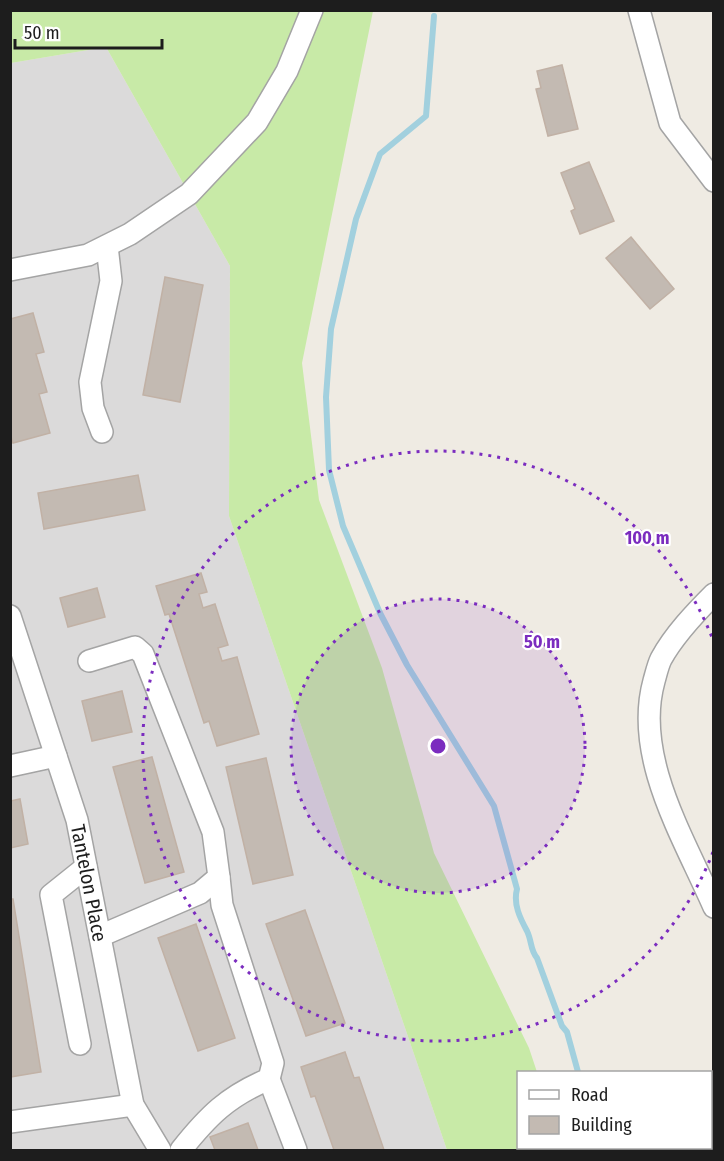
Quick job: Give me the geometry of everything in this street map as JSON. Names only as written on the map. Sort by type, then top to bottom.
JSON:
[{"type":"street","points":[[10,270],[88,255],[130,234],[189,194],[256,122],[287,71],[312,10]]},
{"type":"street","points":[[639,10],[670,123],[714,182]]},
{"type":"street","points":[[102,432],[93,408],[90,382],[111,281],[107,246]]},
{"type":"street","points":[[714,594],[694,614],[660,659],[648,702],[648,729],[655,772],[714,907]]},
{"type":"street","name":"Tantelon Place","points":[[10,616],[77,820],[133,1105],[160,1150]]},
{"type":"street","points":[[89,661],[135,647],[143,654],[213,832],[222,905],[273,1063],[269,1079],[296,1150]]},
{"type":"street","points":[[10,766],[56,756]]},
{"type":"street","points":[[80,1044],[51,895],[86,867]]},
{"type":"street","points":[[100,936],[200,893],[219,877]]},
{"type":"street","points":[[181,1150],[206,1119],[239,1091],[269,1079]]},
{"type":"street","points":[[10,1122],[133,1105]]},
{"type":"shaded area","points":[[106,47],[230,266],[229,516],[447,1150],[11,1150],[11,63]]},
{"type":"green space","points":[[11,11],[373,11],[302,363],[319,500],[382,668],[434,853],[529,1048],[537,1071],[517,1071],[517,1149],[564,1150],[447,1150],[229,516],[230,266],[106,47],[11,63]]},
{"type":"building","points":[[562,65],[578,129],[548,136],[536,89],[541,88],[537,71]]},
{"type":"building","points":[[589,162],[614,221],[580,234],[571,211],[575,209],[561,173]]},
{"type":"building","points":[[631,237],[674,289],[650,309],[606,258]]},
{"type":"building","points":[[165,277],[203,285],[180,402],[143,395]]},
{"type":"building","points":[[33,313],[44,352],[36,354],[47,392],[39,394],[50,433],[13,443],[10,434],[10,319]]},
{"type":"building","points":[[138,475],[145,510],[44,529],[38,493]]},
{"type":"building","points":[[201,573],[207,592],[199,594],[203,608],[215,604],[228,645],[218,648],[222,661],[237,657],[259,734],[217,746],[209,721],[204,723],[169,614],[165,615],[156,586]]},
{"type":"building","points":[[97,588],[105,617],[68,627],[60,598]]},
{"type":"building","points":[[122,691],[132,732],[92,741],[82,701]]},
{"type":"building","points":[[152,757],[184,872],[145,883],[113,767]]},
{"type":"building","points":[[266,758],[293,875],[253,884],[226,767]]},
{"type":"building","points":[[20,799],[28,844],[10,848],[10,801]]},
{"type":"building","points":[[10,899],[13,899],[41,1072],[10,1077]]},
{"type":"building","points":[[305,910],[345,1023],[306,1036],[266,924]]},
{"type":"building","points":[[196,924],[235,1038],[198,1051],[158,938]]},
{"type":"building","points":[[345,1052],[354,1078],[359,1077],[384,1150],[334,1150],[315,1096],[311,1097],[301,1067]]},
{"type":"building","points":[[248,1123],[258,1150],[215,1150],[210,1137]]},
{"type":"waterway","points":[[434,16],[426,116],[380,154],[356,219],[331,329],[326,397],[329,470],[343,526],[380,613],[407,665],[494,806],[517,889],[518,911],[562,1026],[567,1032],[578,1071]]}]
